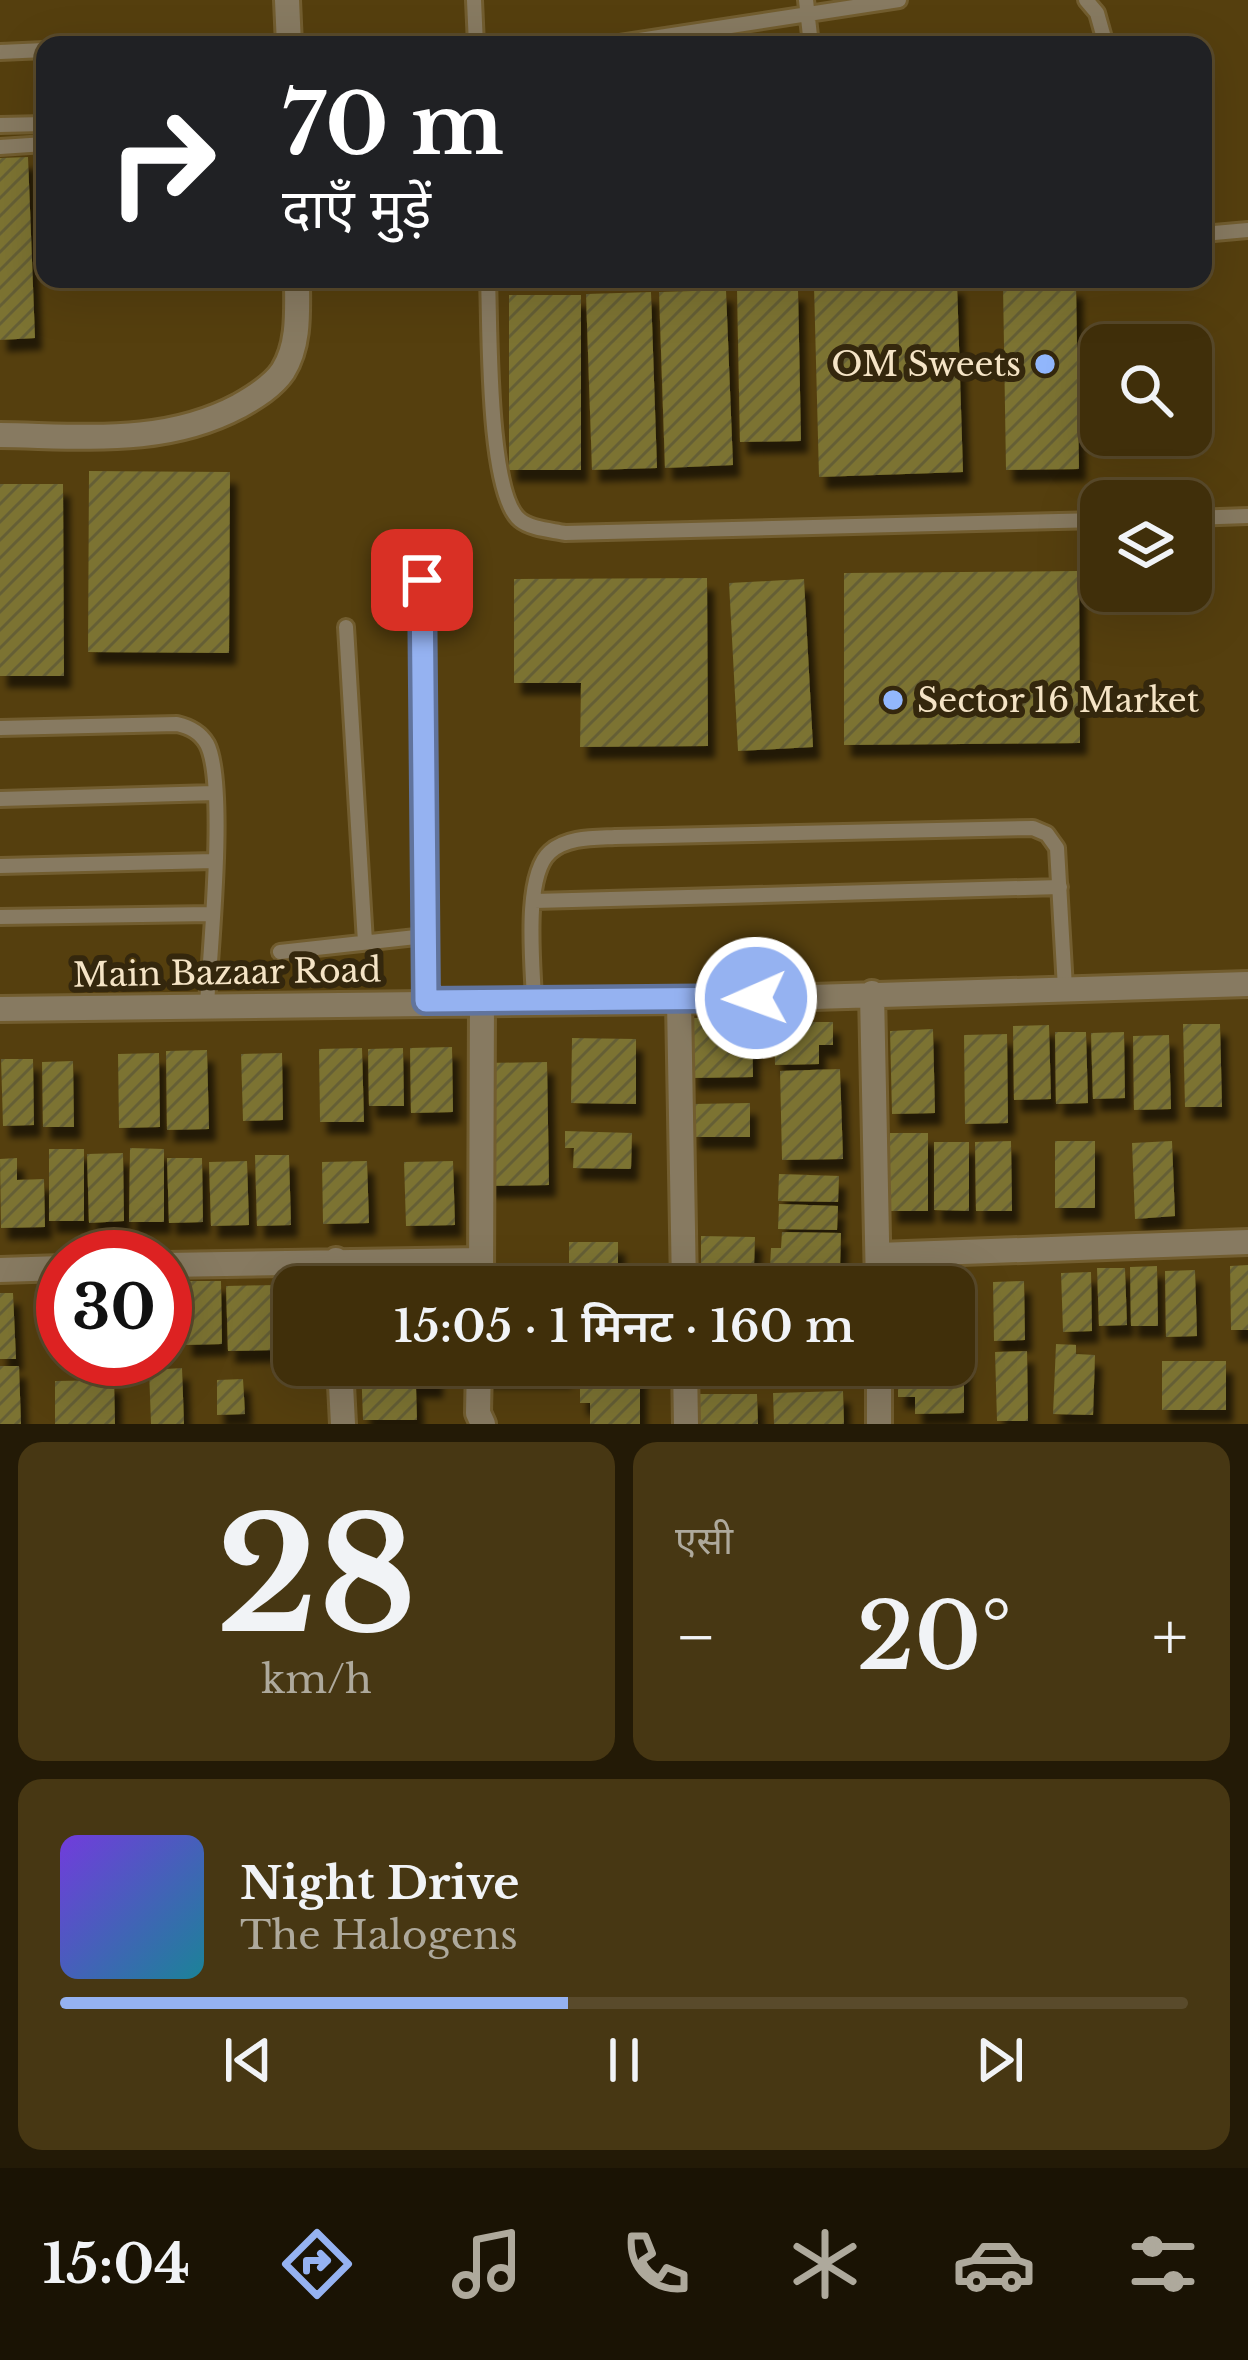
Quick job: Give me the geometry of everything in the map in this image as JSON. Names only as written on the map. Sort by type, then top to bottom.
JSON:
[{"type":"street","points":[[287,0],[289,36]]},
{"type":"street","points":[[0,435],[143,437],[213,420],[259,395],[283,371],[296,333],[297,288]]},
{"type":"street","name":"Main Bazaar Road","points":[[0,1009],[679,1001],[1248,984]]},
{"type":"street","points":[[872,993],[878,1266]]},
{"type":"street","points":[[481,1266],[482,1001]]},
{"type":"street","points":[[679,1001],[684,1266]]},
{"type":"street","points":[[878,1255],[1248,1242]]},
{"type":"street","points":[[336,1260],[336,1266]]},
{"type":"street","points":[[192,1264],[481,1260]]},
{"type":"street","points":[[0,1270],[36,1269]]},
{"type":"street","points":[[341,1386],[343,1424]]},
{"type":"street","points":[[479,1386],[478,1413],[483,1424]]},
{"type":"street","points":[[685,1386],[686,1424]]},
{"type":"street","points":[[879,1386],[879,1424]]},
{"type":"lane","points":[[474,0],[476,36]]},
{"type":"lane","points":[[654,36],[807,7],[899,0]]},
{"type":"lane","points":[[1086,0],[1097,13],[1103,36]]},
{"type":"lane","points":[[0,52],[36,50]]},
{"type":"lane","points":[[0,125],[36,124]]},
{"type":"lane","points":[[0,147],[36,145]]},
{"type":"lane","points":[[1212,233],[1248,230]]},
{"type":"lane","points":[[488,288],[497,454],[507,501],[518,519],[532,526],[565,533],[1080,521]]},
{"type":"lane","points":[[1212,518],[1248,517]]},
{"type":"lane","points":[[422,580],[426,1001]]},
{"type":"lane","points":[[346,627],[365,942]]},
{"type":"lane","points":[[0,728],[177,724],[192,728],[205,740],[215,793],[207,1004]]},
{"type":"lane","points":[[0,799],[215,793]]},
{"type":"lane","points":[[534,1000],[536,878],[549,853],[574,840],[614,837],[1034,828],[1048,834],[1057,848],[1065,988]]},
{"type":"lane","points":[[0,866],[214,861]]},
{"type":"lane","points":[[534,901],[1060,887]]},
{"type":"lane","points":[[0,917],[212,914]]},
{"type":"lane","points":[[280,952],[425,936]]},
{"type":"building","points":[[28,157],[35,338],[0,340],[0,158]]},
{"type":"building","points":[[814,288],[957,288],[963,472],[819,477]]},
{"type":"building","points":[[1003,288],[1076,288],[1079,469],[1006,470]]},
{"type":"building","points":[[798,289],[801,441],[740,442],[737,290]]},
{"type":"building","points":[[726,290],[733,465],[665,468],[659,292]]},
{"type":"building","points":[[651,292],[657,468],[592,470],[586,294]]},
{"type":"building","points":[[509,295],[581,295],[581,470],[509,470]]},
{"type":"building","points":[[89,471],[230,472],[229,653],[88,652]]},
{"type":"building","points":[[0,484],[63,484],[64,676],[0,676]]},
{"type":"building","points":[[1079,571],[1080,743],[844,745],[844,573]]},
{"type":"building","points":[[707,578],[708,746],[580,747],[581,683],[514,683],[514,579]]},
{"type":"building","points":[[804,579],[813,747],[738,751],[729,583]]},
{"type":"building","points":[[690,1018],[752,1018],[753,1077],[691,1078]]},
{"type":"building","points":[[774,1022],[833,1022],[833,1045],[819,1045],[819,1064],[775,1065]]},
{"type":"building","points":[[1183,1024],[1220,1024],[1222,1107],[1185,1107]]},
{"type":"building","points":[[1049,1025],[1051,1099],[1014,1100],[1013,1026]]},
{"type":"building","points":[[933,1029],[935,1113],[892,1114],[890,1031]]},
{"type":"building","points":[[1055,1032],[1086,1032],[1088,1103],[1056,1104]]},
{"type":"building","points":[[1124,1032],[1125,1098],[1093,1099],[1091,1033]]},
{"type":"building","points":[[1007,1034],[1008,1123],[965,1124],[964,1035]]},
{"type":"building","points":[[1169,1035],[1171,1109],[1134,1110],[1133,1036]]},
{"type":"building","points":[[572,1038],[636,1039],[636,1104],[571,1103]]},
{"type":"building","points":[[452,1047],[453,1112],[411,1113],[410,1048]]},
{"type":"building","points":[[362,1048],[364,1122],[320,1122],[319,1049]]},
{"type":"building","points":[[403,1048],[404,1106],[369,1106],[368,1049]]},
{"type":"building","points":[[207,1050],[209,1129],[167,1130],[166,1051]]},
{"type":"building","points":[[159,1053],[160,1127],[119,1128],[118,1054]]},
{"type":"building","points":[[282,1053],[283,1120],[243,1121],[241,1054]]},
{"type":"building","points":[[1,1059],[33,1059],[34,1125],[3,1126]]},
{"type":"building","points":[[73,1061],[74,1127],[43,1127],[42,1062]]},
{"type":"building","points":[[547,1062],[549,1185],[485,1186],[484,1063]]},
{"type":"building","points":[[840,1069],[843,1159],[782,1160],[780,1071]]},
{"type":"building","points":[[750,1103],[750,1137],[693,1137],[692,1104]]},
{"type":"building","points":[[565,1131],[632,1133],[631,1169],[573,1168],[574,1148],[565,1148]]},
{"type":"building","points":[[890,1133],[928,1133],[928,1211],[890,1211]]},
{"type":"building","points":[[1011,1141],[1012,1211],[976,1211],[975,1142]]},
{"type":"building","points":[[1055,1141],[1095,1141],[1095,1208],[1055,1208]]},
{"type":"building","points":[[1172,1141],[1175,1216],[1135,1219],[1132,1143]]},
{"type":"building","points":[[934,1142],[969,1142],[969,1211],[934,1210]]},
{"type":"building","points":[[130,1148],[164,1149],[164,1222],[129,1222]]},
{"type":"building","points":[[49,1149],[84,1149],[84,1221],[49,1221]]},
{"type":"building","points":[[123,1153],[124,1221],[89,1223],[87,1154]]},
{"type":"building","points":[[255,1155],[289,1155],[291,1225],[257,1226]]},
{"type":"building","points":[[17,1158],[17,1180],[44,1179],[45,1227],[1,1228],[0,1159]]},
{"type":"building","points":[[167,1158],[202,1158],[203,1222],[169,1223]]},
{"type":"building","points":[[247,1161],[249,1225],[211,1226],[209,1162]]},
{"type":"building","points":[[367,1161],[369,1223],[323,1224],[322,1162]]},
{"type":"building","points":[[453,1161],[455,1225],[406,1226],[404,1162]]},
{"type":"building","points":[[779,1174],[839,1176],[838,1202],[778,1201]]},
{"type":"building","points":[[779,1204],[838,1206],[837,1230],[778,1229]]},
{"type":"building","points":[[782,1232],[841,1233],[840,1266],[770,1266],[771,1248],[781,1248]]},
{"type":"building","points":[[701,1236],[755,1237],[754,1266],[701,1266]]},
{"type":"building","points":[[569,1242],[618,1242],[618,1266],[569,1266]]},
{"type":"building","points":[[1248,1265],[1248,1330],[1231,1330],[1230,1266]]},
{"type":"building","points":[[1157,1266],[1158,1326],[1131,1326],[1130,1267]]},
{"type":"building","points":[[1097,1268],[1125,1268],[1127,1325],[1099,1326]]},
{"type":"building","points":[[1195,1270],[1197,1336],[1166,1337],[1165,1271]]},
{"type":"building","points":[[1091,1272],[1092,1331],[1063,1332],[1061,1273]]},
{"type":"building","points":[[192,1281],[221,1281],[222,1344],[192,1345]]},
{"type":"building","points":[[1024,1281],[1025,1340],[994,1341],[993,1282]]},
{"type":"building","points":[[273,1285],[273,1350],[228,1351],[226,1286]]},
{"type":"building","points":[[0,1293],[13,1293],[16,1359],[0,1359]]},
{"type":"building","points":[[1056,1344],[1076,1345],[1076,1354],[1095,1355],[1093,1415],[1053,1414]]},
{"type":"building","points":[[1027,1351],[1028,1421],[997,1421],[995,1352]]},
{"type":"building","points":[[1162,1361],[1226,1361],[1226,1410],[1162,1410]]},
{"type":"building","points":[[0,1366],[19,1366],[21,1424],[0,1424]]},
{"type":"building","points":[[243,1379],[245,1414],[217,1415],[217,1380]]},
{"type":"building","points":[[55,1386],[114,1386],[115,1424],[55,1424]]},
{"type":"building","points":[[150,1386],[183,1386],[184,1424],[151,1424]]},
{"type":"building","points":[[362,1386],[416,1388],[417,1420],[363,1420]]},
{"type":"building","points":[[580,1386],[640,1386],[640,1424],[590,1424],[590,1403],[580,1403]]},
{"type":"building","points":[[898,1386],[964,1386],[964,1413],[915,1414],[915,1397],[898,1397]]},
{"type":"building","points":[[843,1391],[844,1424],[774,1424],[773,1393]]},
{"type":"building","points":[[698,1394],[757,1394],[758,1424],[698,1424]]},
{"type":"place","name":"OM Sweets","points":[[1045,364]]},
{"type":"place","name":"Sector 16 Market","points":[[893,700]]},
{"type":"route","points":[[422,580],[426,1001],[756,998]]}]
